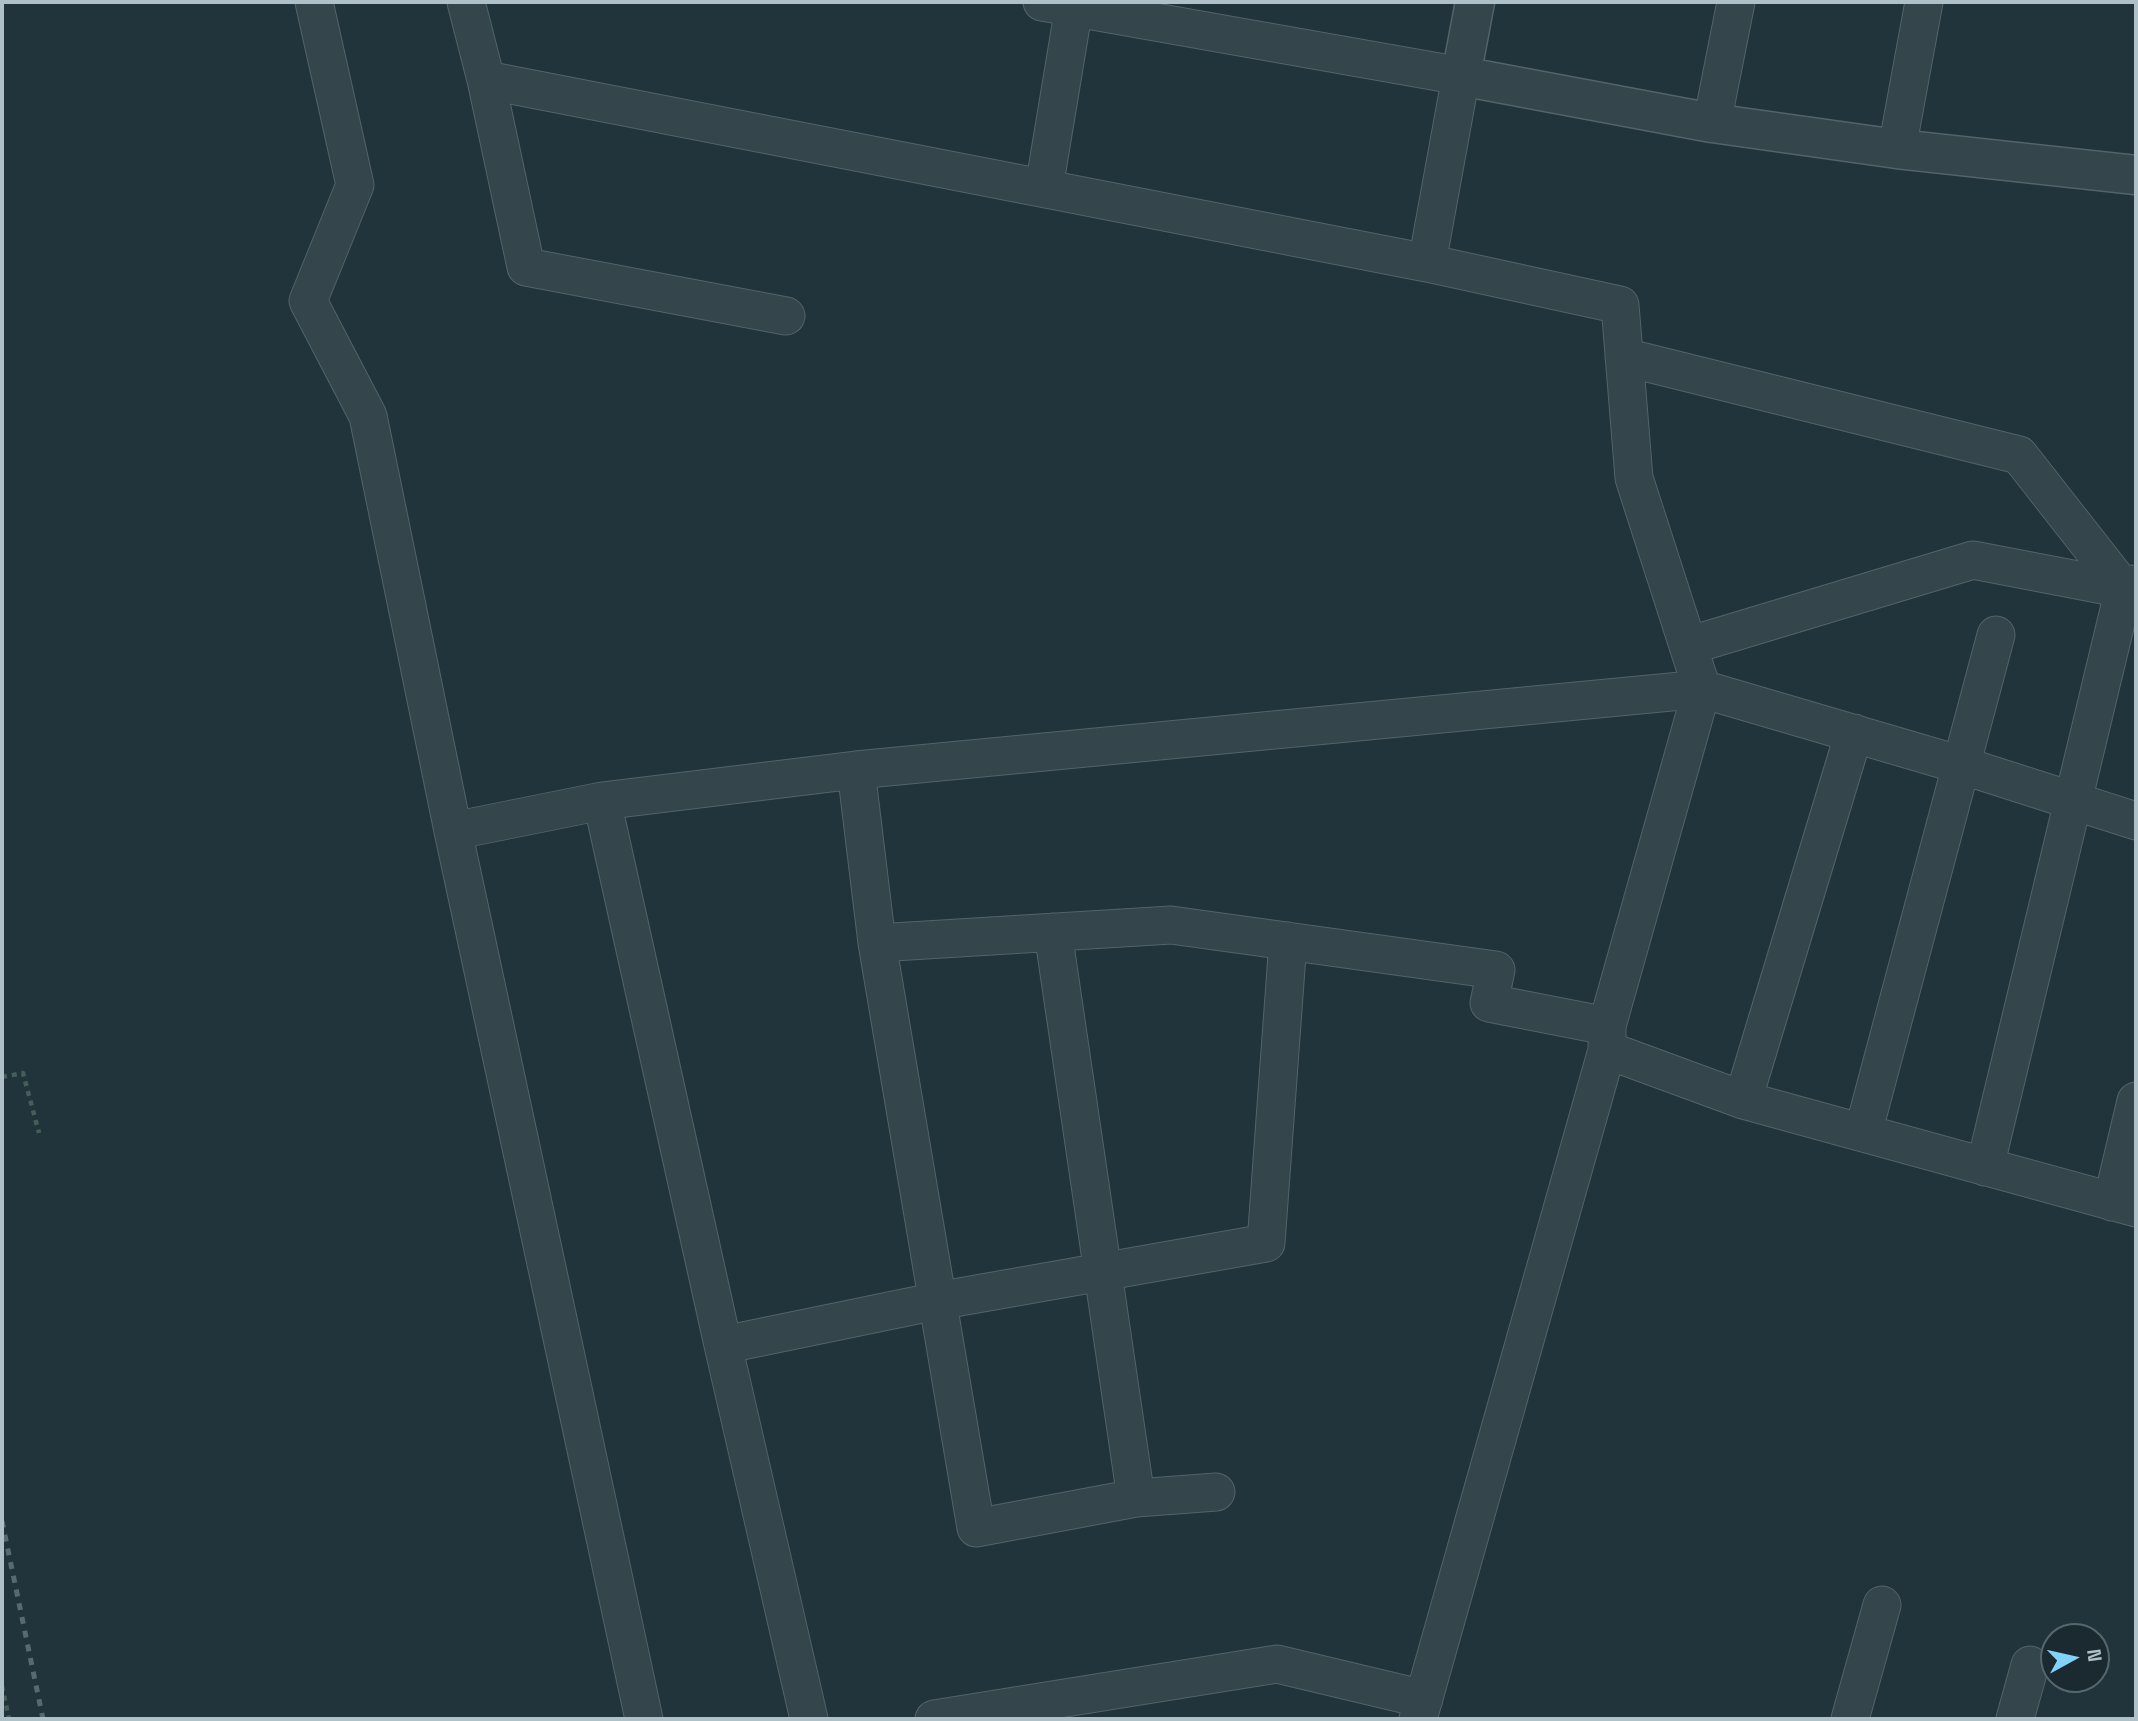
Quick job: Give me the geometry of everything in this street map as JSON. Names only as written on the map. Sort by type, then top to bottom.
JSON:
[{"type":"street","points":[[314,2],[355,185],[308,301],[368,416],[453,831],[644,1719]]},
{"type":"street","points":[[466,2],[486,80],[526,267],[786,316]]},
{"type":"street","points":[[1427,263],[1475,2]]},
{"type":"street","points":[[1712,123],[1736,2]]},
{"type":"street","points":[[1897,149],[1924,2]]},
{"type":"street","points":[[1044,188],[1058,5],[1712,123],[1897,149],[2136,175]]},
{"type":"street","points":[[486,80],[1427,263],[1620,305],[1634,478],[1702,690],[1421,1709],[1277,1664],[934,1719]]},
{"type":"street","points":[[1624,357],[2019,455],[2130,586]]},
{"type":"street","points":[[1688,646],[1973,561],[2130,586]]},
{"type":"street","points":[[1985,1167],[2073,802],[2130,586]]},
{"type":"street","points":[[1863,1133],[1996,635]]},
{"type":"street","points":[[453,831],[602,801],[856,770],[1702,690],[1961,765],[2136,821]]},
{"type":"street","points":[[1743,1100],[1854,733]]},
{"type":"street","points":[[856,770],[877,943],[976,1528],[1136,1498],[1216,1492]]},
{"type":"street","points":[[602,801],[809,1719]]},
{"type":"street","points":[[877,943],[1171,925],[1496,970],[1489,1003],[1607,1038],[1743,1100],[2124,1205],[2136,1101]]},
{"type":"street","points":[[1053,932],[1136,1498]]},
{"type":"street","points":[[723,1345],[937,1301],[1266,1243],[1288,941]]},
{"type":"street","points":[[1850,1719],[1882,1605]]},
{"type":"street","points":[[2015,1719],[2030,1665]]},
{"type":"path","points":[[2,1077],[23,1073],[39,1133]]},
{"type":"path","points":[[2,1686],[9,1719]]},
{"type":"railway","points":[[2,1521],[43,1719]]}]
